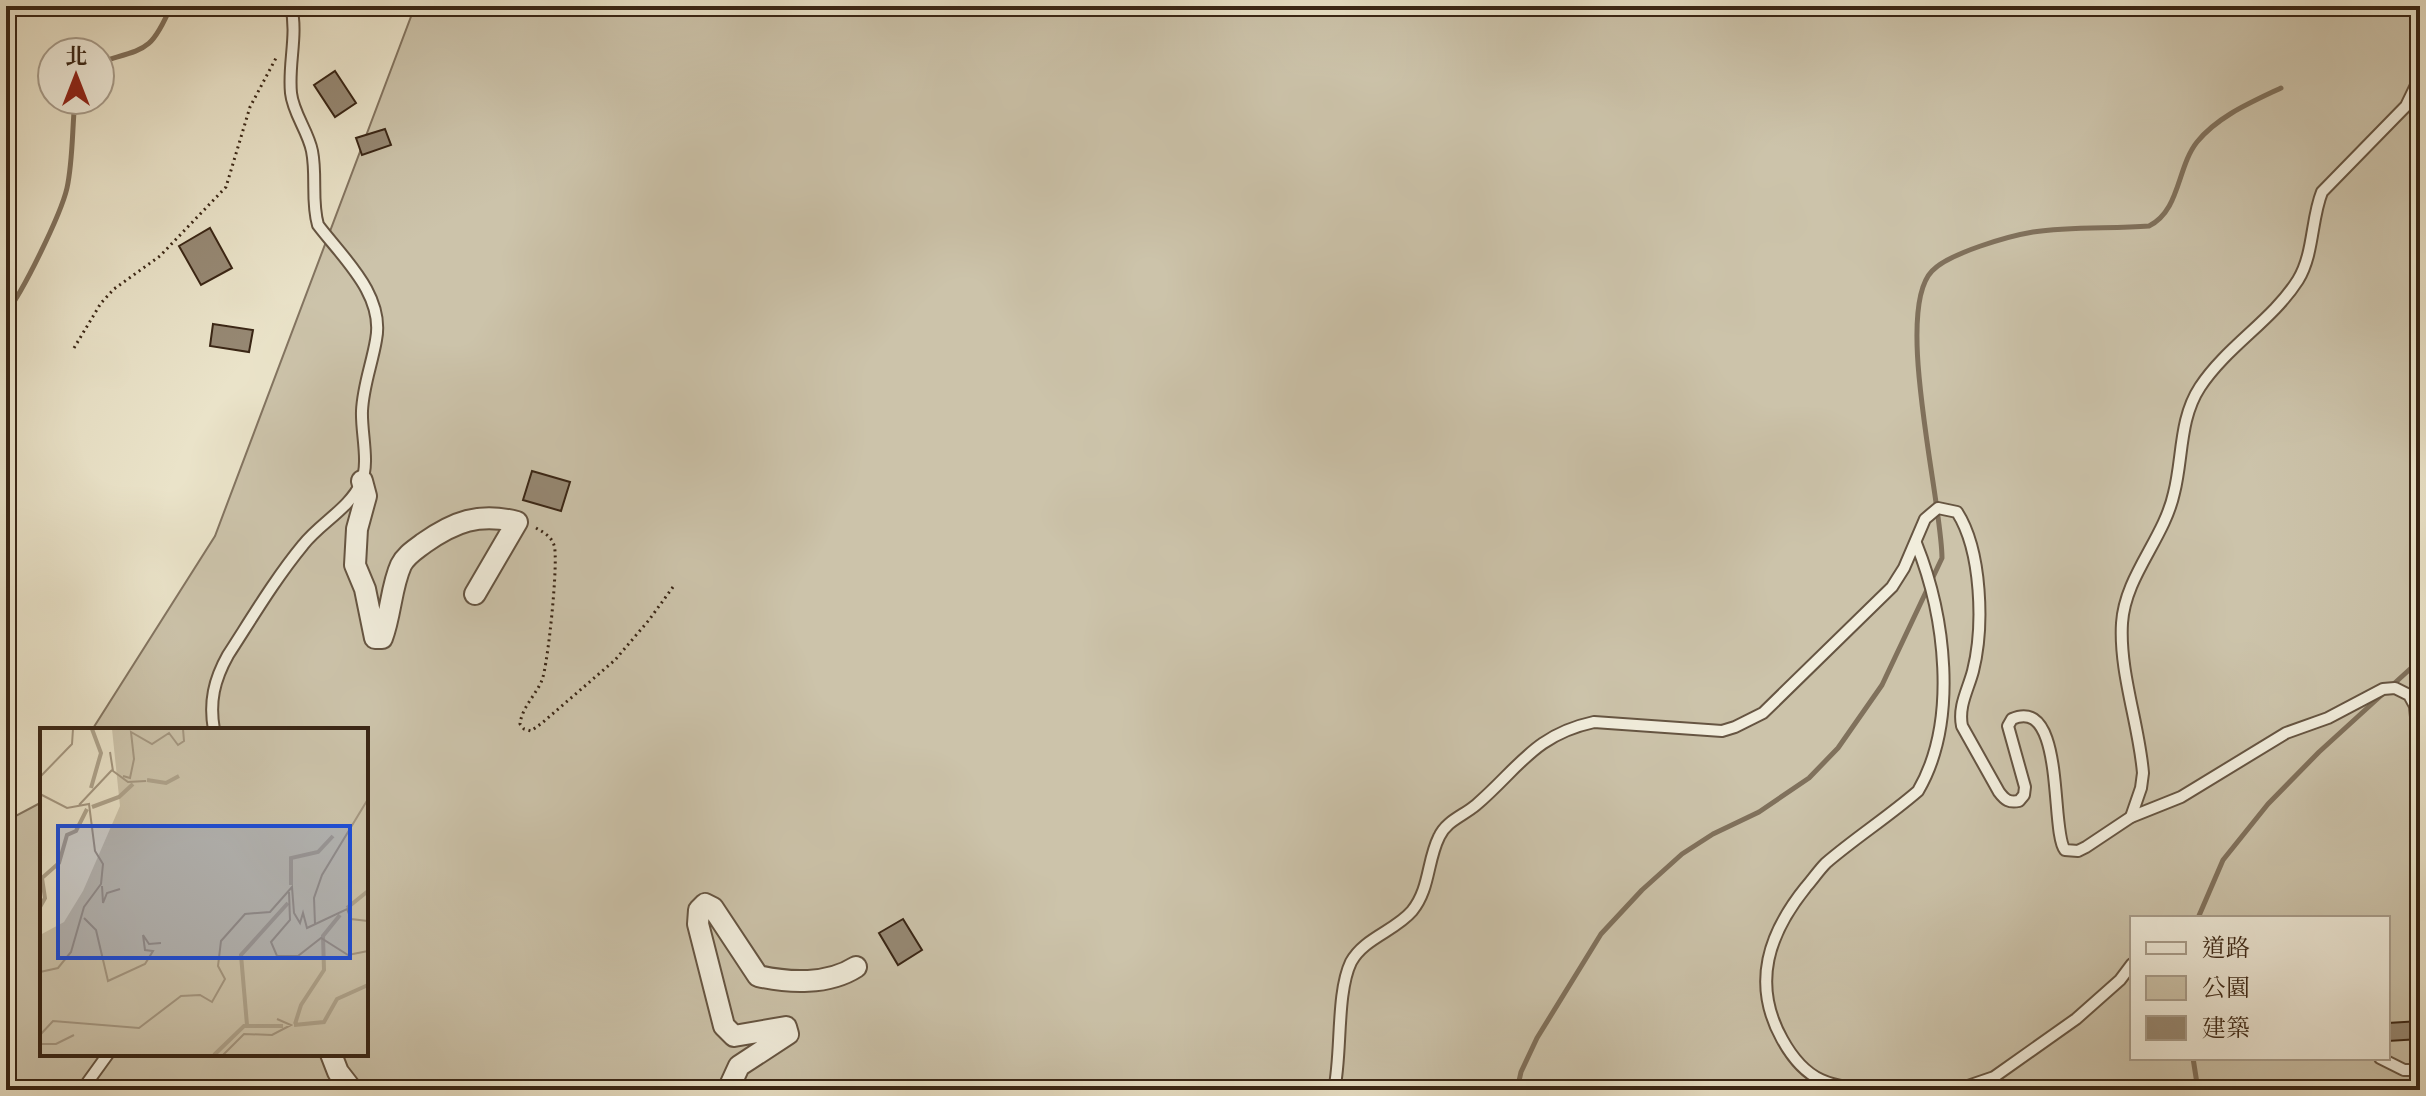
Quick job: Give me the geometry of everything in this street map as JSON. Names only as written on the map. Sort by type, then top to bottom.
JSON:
[{"type":"street","points":[[362,481],[366,496],[357,529],[355,565],[367,599],[373,634],[378,639],[382,638],[398,573],[410,553],[463,520],[488,518],[517,522],[475,594]]},
{"type":"street","points":[[728,1090],[739,1066],[788,1034],[786,1027],[734,1036],[724,1026],[698,924],[699,910],[705,904],[713,908],[758,976],[781,981],[811,981],[856,967]]},
{"type":"street","points":[[332,1056],[338,1072],[352,1090]]},
{"type":"lane","points":[[214,728],[212,698],[217,674],[228,655],[304,543],[343,507],[362,481],[364,391],[377,338],[378,315],[373,297],[318,225],[314,211],[312,151],[291,91],[295,25],[291,6]]},
{"type":"lane","points":[[2131,817],[2143,773],[2124,660],[2122,625],[2125,601],[2162,528],[2174,494],[2190,407],[2200,387],[2282,302],[2301,276],[2316,206],[2322,192],[2406,106],[2420,77]]},
{"type":"lane","points":[[1334,1090],[1342,1007],[1350,964],[1362,948],[1414,908],[1422,894],[1439,835],[1445,827],[1475,806],[1537,746],[1575,726],[1594,722],[1722,731],[1763,713],[1892,587],[1933,510],[1957,512],[1963,521],[1977,570],[1978,644],[1960,716],[1962,726],[1999,792],[2012,803],[2024,795],[2025,787],[2008,726],[2012,719],[2025,715],[2039,726],[2051,751],[2060,839],[2065,850],[2078,851],[2131,817],[2181,797],[2286,733],[2328,718],[2383,689],[2395,688],[2409,695],[2415,706],[2420,759]]},
{"type":"lane","points":[[1878,1090],[1846,1088],[1814,1079],[1793,1060],[1776,1029],[1766,999],[1766,966],[1774,938],[1791,906],[1824,865],[1907,801],[1926,778],[1940,732],[1940,623],[1916,543]]},
{"type":"lane","points":[[1937,1090],[1959,1089],[1994,1077],[2076,1019],[2120,980],[2130,967]]},
{"type":"lane","points":[[82,1090],[107,1056]]},
{"type":"lane","points":[[2384,1060],[2404,1070],[2420,1070]]},
{"type":"path","points":[[74,348],[101,303],[114,289],[160,256],[226,187],[250,107],[277,56],[293,41]]},
{"type":"path","points":[[517,522],[547,534],[555,545],[546,664],[536,692],[521,716],[520,724],[524,729],[531,731],[542,723],[615,660],[673,587]]},
{"type":"green space","points":[[415,6],[2420,6],[2420,1090],[6,1090],[6,821],[40,803],[40,1056],[368,1056],[368,728],[93,728],[215,536]]},
{"type":"building","points":[[335,71],[356,103],[335,117],[314,85]]},
{"type":"building","points":[[385,129],[391,145],[362,155],[356,138]]},
{"type":"building","points":[[210,228],[232,268],[201,285],[179,246]]},
{"type":"building","points":[[213,324],[253,330],[249,352],[210,346]]},
{"type":"building","points":[[532,471],[570,482],[561,511],[523,500]]},
{"type":"building","points":[[903,919],[922,950],[898,965],[879,933]]},
{"type":"building","points":[[2420,1021],[2420,1039],[2390,1041],[2390,1023]]},
{"type":"waterway","points":[[116,57],[137,51],[152,41],[171,6]]},
{"type":"waterway","points":[[1517,1090],[1521,1072],[1537,1038],[1601,934],[1642,890],[1682,854],[1713,834],[1759,812],[1809,778],[1838,748],[1882,685],[1942,558],[1918,364],[1917,325],[1921,292],[1932,271],[1965,252],[2022,234],[2062,229],[2149,226],[2167,210],[2190,152],[2205,133],[2236,110],[2281,88]]},
{"type":"waterway","points":[[6,313],[31,271],[63,200],[70,167],[74,116]]},
{"type":"waterway","points":[[2199,916],[2223,860],[2268,804],[2319,752],[2420,660]]},
{"type":"waterway","points":[[2193,1060],[2198,1090]]}]
